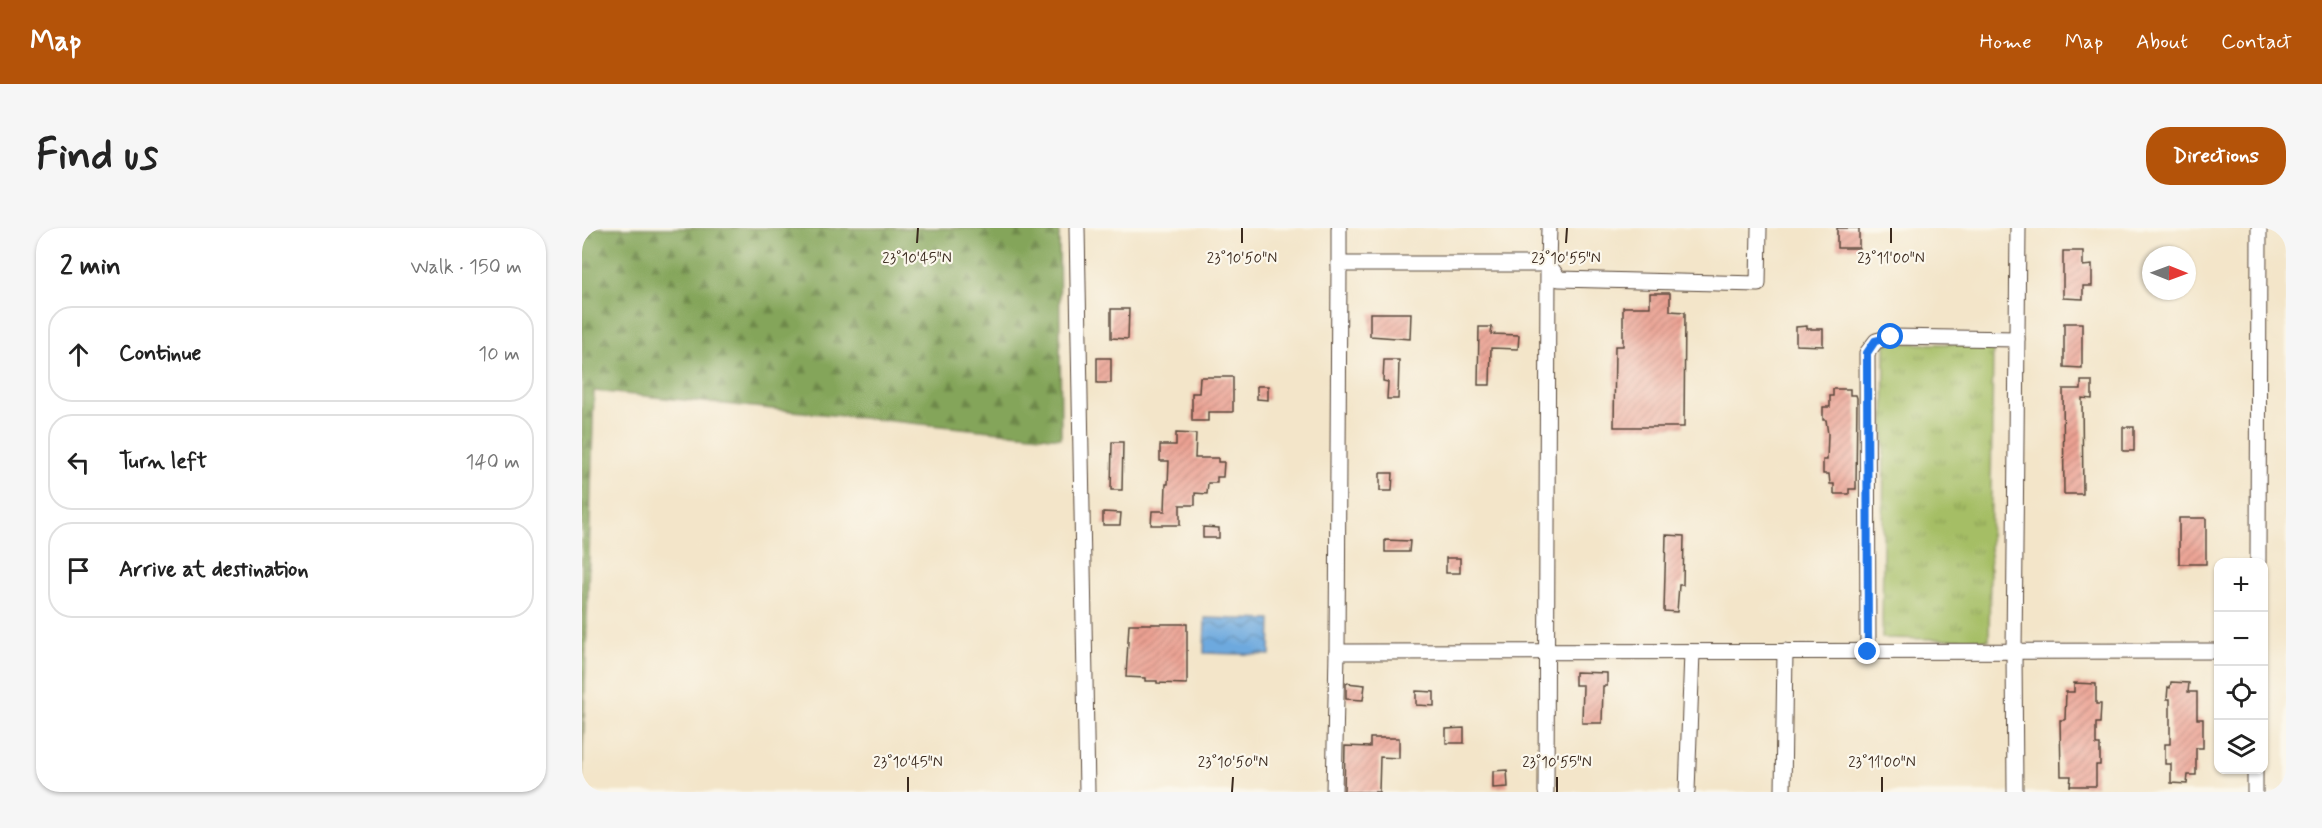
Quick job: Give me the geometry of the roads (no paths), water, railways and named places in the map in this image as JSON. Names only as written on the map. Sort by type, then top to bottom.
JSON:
[{"type":"street","points":[[1077,228],[1087,792]]},
{"type":"street","points":[[1334,792],[1339,228]]},
{"type":"street","points":[[1546,792],[1549,228]]},
{"type":"street","points":[[1548,264],[1559,279],[1758,284],[1758,228]]},
{"type":"street","points":[[2015,792],[2018,228]]},
{"type":"street","points":[[2258,558],[2259,228]]},
{"type":"street","points":[[1339,264],[1548,264]]},
{"type":"street","points":[[1868,652],[1867,353],[1875,341],[1891,337],[2017,339]]},
{"type":"street","points":[[1783,792],[1785,651]]},
{"type":"street","points":[[1337,652],[2214,651]]},
{"type":"street","points":[[1687,792],[1692,652]]},
{"type":"street","points":[[2255,774],[2255,792]]},
{"type":"water","points":[[1205,618],[1271,620],[1270,655],[1204,653]]}]
